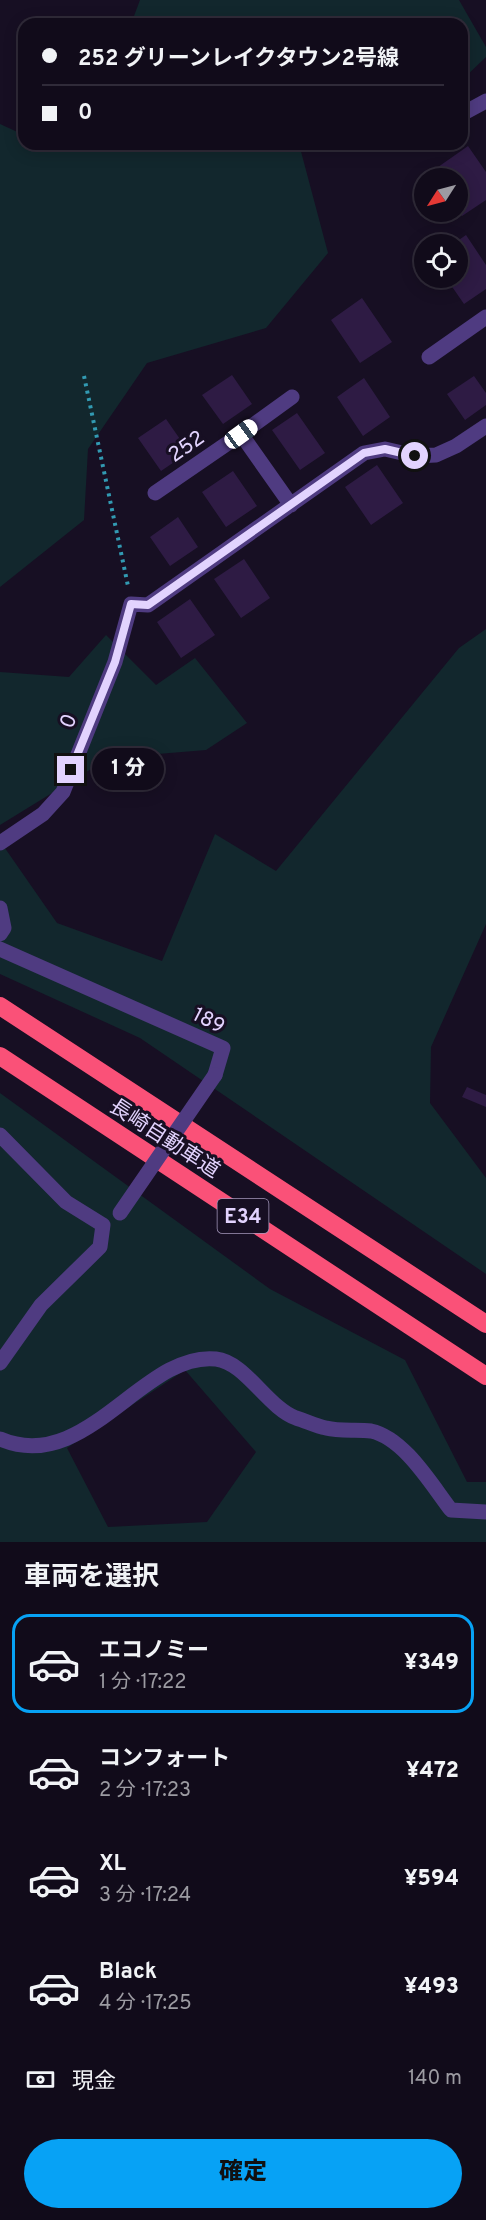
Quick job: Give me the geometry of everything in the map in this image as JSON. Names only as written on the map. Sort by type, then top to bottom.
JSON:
[{"type":"highway","name":"長崎自動車道","points":[[0,1006],[486,1324]]},
{"type":"highway","name":"長崎自動車道","points":[[0,1056],[486,1376]]},
{"type":"street","points":[[468,111],[486,101]]},
{"type":"street","points":[[429,357],[486,317]]},
{"type":"street","name":"252","points":[[155,494],[292,397]]},
{"type":"street","points":[[131,604],[148,605],[364,453],[385,449],[415,456],[436,455],[456,446],[486,426]]},
{"type":"street","points":[[241,434],[291,505]]},
{"type":"street","name":"0","points":[[0,843],[43,814],[63,792],[115,662],[131,604]]},
{"type":"street","points":[[0,908],[4,928],[0,934]]},
{"type":"street","name":"189","points":[[0,949],[223,1048],[216,1075],[120,1213],[103,1225]]},
{"type":"street","points":[[0,1135],[66,1202],[103,1225],[100,1246],[41,1305],[0,1363]]},
{"type":"street","points":[[0,1439],[28,1447],[49,1443],[94,1424],[168,1369],[195,1359],[219,1359],[237,1370],[288,1415],[327,1429],[371,1431],[387,1437],[401,1447],[451,1510],[486,1512]]},
{"type":"path","points":[[84,376],[131,604]]},
{"type":"shaded area","points":[[140,0],[459,0],[486,47],[486,57],[468,74],[468,18],[133,18]]},
{"type":"shaded area","points":[[0,124],[18,132],[18,150],[301,150],[328,253],[266,328],[147,363],[88,449],[84,520],[0,587]]},
{"type":"shaded area","points":[[486,629],[486,924],[431,1047],[430,1103],[486,1178],[486,1274],[140,1038],[0,974],[0,841],[57,923],[162,961],[215,834],[276,871],[459,648]]},
{"type":"shaded area","points":[[106,635],[156,685],[195,658],[247,723],[206,750],[109,758],[0,825],[0,672],[69,677]]},
{"type":"shaded area","points":[[0,1093],[270,1289],[405,1360],[467,1482],[486,1482],[486,1542],[0,1542]],"holes":[[[185,1370],[256,1452],[207,1522],[108,1527],[67,1448]]]},
{"type":"building","points":[[468,146],[486,172],[486,200],[468,212],[468,168],[437,168],[462,150],[468,150]]},
{"type":"building","points":[[468,238],[486,265],[486,289],[464,304],[453,288],[468,288]]},
{"type":"building","points":[[362,298],[392,342],[360,363],[331,320]]},
{"type":"building","points":[[232,375],[252,404],[223,424],[202,395]]},
{"type":"building","points":[[474,376],[486,393],[486,405],[465,420],[447,394]]},
{"type":"building","points":[[364,378],[390,417],[363,436],[337,397]]},
{"type":"building","points":[[297,413],[325,453],[300,470],[272,430]]},
{"type":"building","points":[[166,419],[189,452],[161,471],[138,438]]},
{"type":"building","points":[[377,465],[403,503],[371,525],[345,487]]},
{"type":"building","points":[[233,471],[257,506],[226,527],[202,492]]},
{"type":"building","points":[[178,517],[198,547],[170,566],[150,537]]},
{"type":"building","points":[[244,559],[270,598],[241,618],[214,579]]},
{"type":"building","points":[[190,599],[215,635],[181,658],[157,622]]},
{"type":"building","points":[[467,1087],[486,1095],[486,1107],[462,1097]]},
{"type":"route","points":[[71,770],[115,662],[131,604],[148,605],[364,453],[385,449],[415,456]]}]
